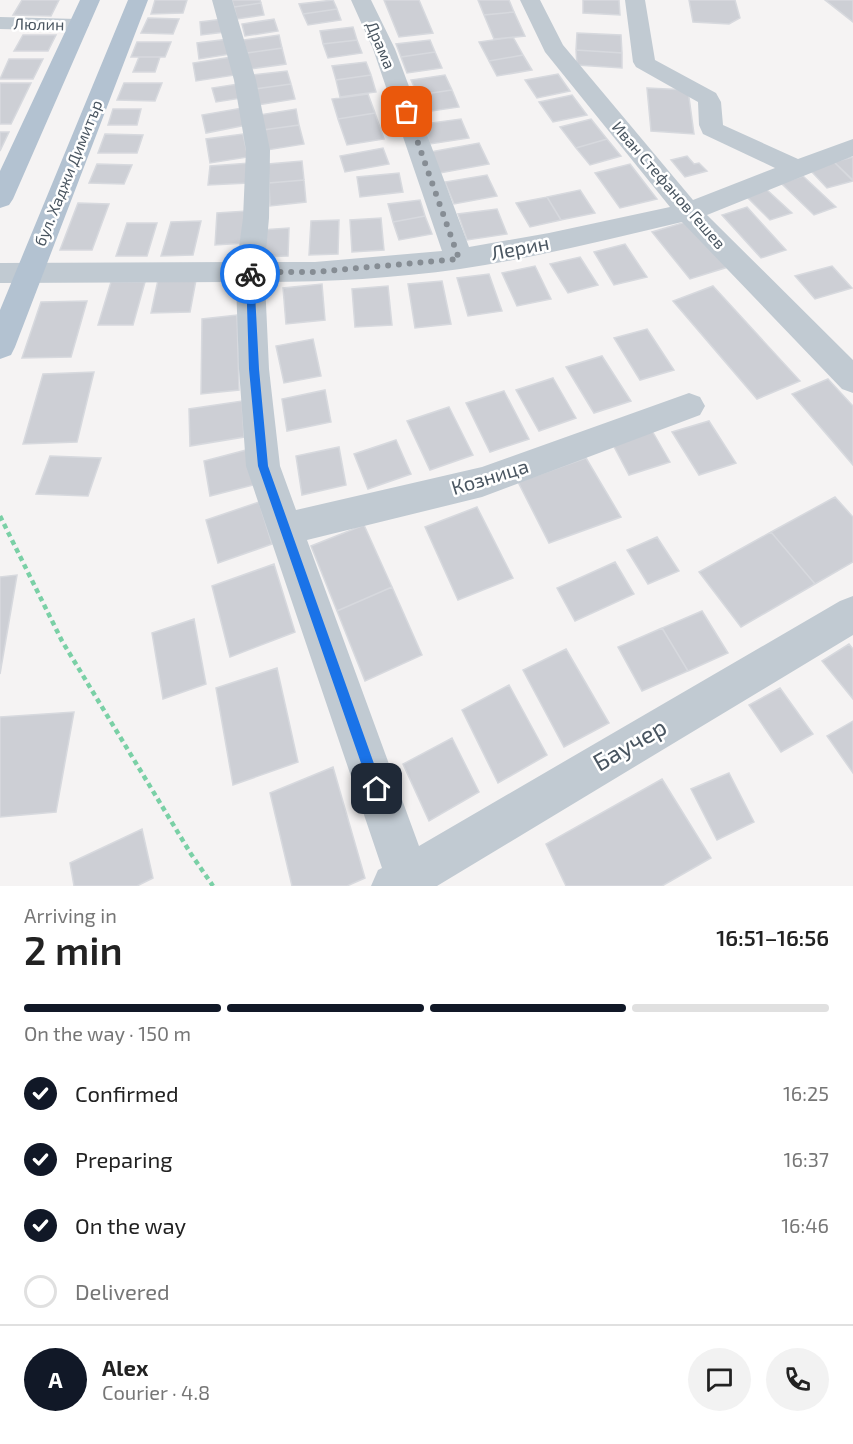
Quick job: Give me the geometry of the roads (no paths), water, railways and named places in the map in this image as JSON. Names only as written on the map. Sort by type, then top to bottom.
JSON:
[{"type":"main road","points":[[0,199],[90,0]]},
{"type":"main road","name":"бул. Хаджи Димитър","points":[[0,347],[14,272],[138,0]]},
{"type":"street","points":[[222,0],[245,80],[258,150],[256,218],[250,272],[254,369],[263,466],[404,883]]},
{"type":"street","name":"Драма","points":[[361,0],[384,49],[459,259]]},
{"type":"street","name":"Иван Стефанов Гешев","points":[[530,0],[553,47],[688,212],[853,380]]},
{"type":"street","points":[[635,0],[644,62],[708,98],[711,103],[709,121],[712,129],[798,169]]},
{"type":"street","name":"Люлин","points":[[0,23],[78,25]]},
{"type":"street","name":"Лерин","points":[[14,272],[315,272],[459,259],[549,243],[688,212],[853,147]]},
{"type":"street","name":"Козница","points":[[285,529],[482,482],[688,406]]},
{"type":"street","name":"Баучер","points":[[404,883],[853,614]]}]
